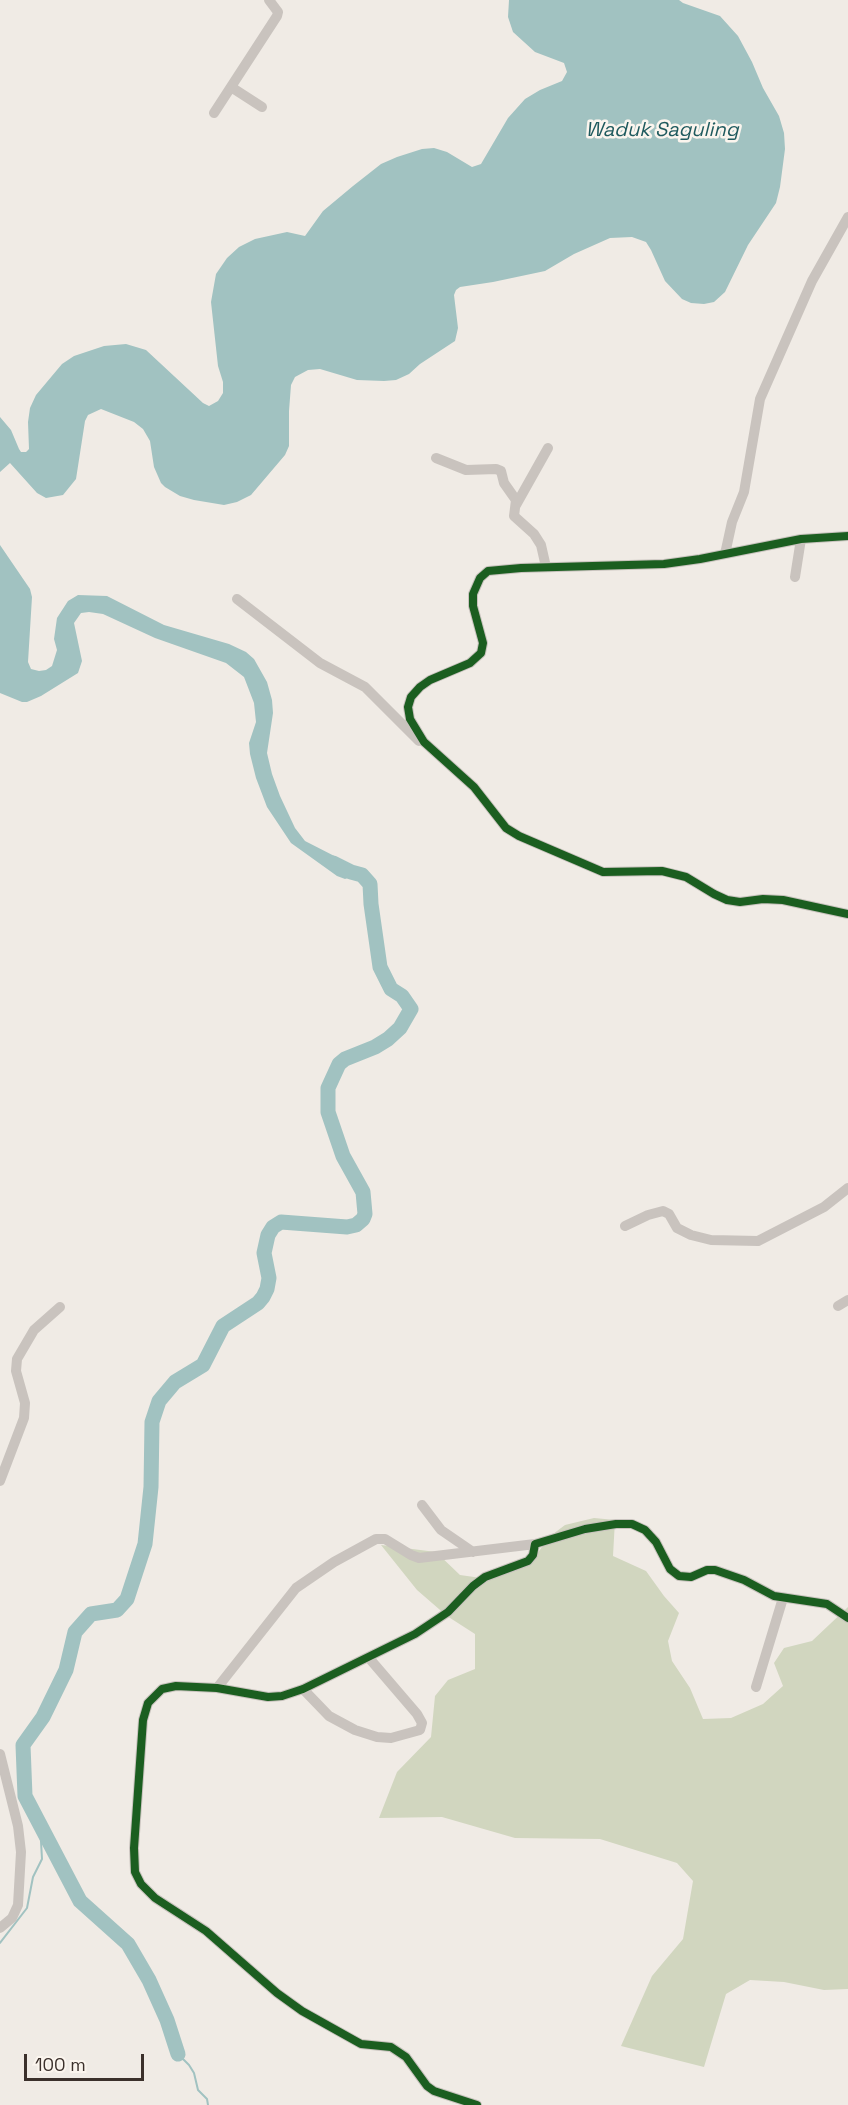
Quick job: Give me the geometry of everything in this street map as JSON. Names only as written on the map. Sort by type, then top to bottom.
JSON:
[{"type":"street","points":[[214,113],[278,14],[269,0]]},
{"type":"street","points":[[231,87],[262,107]]},
{"type":"street","points":[[725,554],[732,522],[744,492],[760,399],[807,290],[848,218]]},
{"type":"street","points":[[546,567],[542,545],[534,534],[513,515],[548,448]]},
{"type":"street","points":[[436,458],[466,470],[500,471],[504,483],[516,500],[516,506]]},
{"type":"street","points":[[432,750],[410,719],[409,701],[425,683],[470,663],[481,653],[483,638],[472,600],[477,582],[483,574],[493,570],[546,567],[664,564],[801,539],[848,536]]},
{"type":"street","points":[[795,577],[801,539]]},
{"type":"street","points":[[237,599],[320,663],[365,687],[414,737],[474,787],[510,831],[598,870],[614,873],[662,871],[686,877],[727,900],[740,902],[763,899],[783,900],[848,914]]},
{"type":"street","points":[[625,1226],[663,1211],[669,1214],[678,1229],[691,1235],[711,1240],[754,1242],[824,1207],[848,1188]]},
{"type":"street","points":[[838,1306],[848,1300]]},
{"type":"street","points":[[0,1481],[24,1418],[25,1403],[16,1371],[17,1359],[34,1330],[60,1307]]},
{"type":"street","points":[[422,1505],[441,1530],[473,1552]]},
{"type":"street","points":[[217,1688],[296,1588],[333,1562],[376,1539],[383,1539],[407,1554],[419,1558],[535,1544],[585,1529],[632,1524],[642,1528],[653,1538],[670,1569],[679,1576],[691,1577],[704,1571],[715,1570],[783,1598],[827,1605],[848,1618]]},
{"type":"street","points":[[477,2105],[434,2091],[427,2086],[406,2057],[391,2047],[361,2044],[302,2012],[206,1931],[155,1898],[141,1884],[135,1872],[134,1848],[143,1720],[146,1708],[156,1694],[167,1687],[217,1688],[267,1697],[282,1696],[303,1689],[415,1634],[448,1612],[485,1577],[528,1561],[533,1555],[535,1544]]},
{"type":"street","points":[[756,1687],[783,1598]]},
{"type":"street","points":[[303,1689],[329,1716],[355,1730],[377,1737],[391,1737],[420,1730],[422,1723],[417,1714],[369,1658]]},
{"type":"street","points":[[0,1754],[18,1826],[21,1864],[16,1910],[9,1921],[0,1928]]},
{"type":"green space","points":[[594,1518],[615,1520],[613,1556],[646,1571],[679,1613],[668,1641],[672,1661],[690,1688],[703,1719],[731,1718],[763,1704],[783,1686],[774,1663],[784,1648],[812,1641],[848,1607],[848,1989],[824,1990],[784,1982],[750,1980],[726,1994],[704,2067],[621,2046],[652,1976],[683,1939],[693,1881],[677,1863],[600,1839],[515,1838],[442,1817],[379,1818],[397,1772],[431,1737],[435,1696],[448,1680],[475,1669],[475,1634],[447,1616],[417,1590],[381,1545],[436,1552],[460,1575],[488,1579],[532,1561],[549,1537],[565,1525]]},
{"type":"water","name":"Waduk Saguling","points":[[509,0],[679,0],[720,16],[738,36],[779,116],[784,133],[785,149],[776,203],[748,245],[725,292],[714,302],[704,304],[691,303],[682,299],[665,281],[646,242],[632,237],[610,238],[574,254],[545,271],[460,287],[454,295],[458,328],[455,341],[409,374],[396,380],[357,380],[320,369],[308,370],[295,377],[291,385],[289,446],[285,455],[251,495],[237,502],[224,505],[194,500],[180,496],[165,487],[154,467],[150,441],[143,429],[134,422],[101,409],[88,415],[85,421],[76,479],[63,495],[46,498],[37,493],[10,463],[0,472],[0,417],[11,430],[21,452],[26,452],[29,449],[30,408],[36,395],[62,364],[74,356],[104,346],[126,344],[146,350],[203,403],[209,406],[218,401],[223,393],[223,382],[218,366],[211,302],[216,274],[227,258],[239,247],[255,239],[287,232],[305,236],[323,211],[381,164],[397,157],[422,149],[434,148],[447,152],[472,167],[481,164],[508,118],[525,99],[562,81],[567,72],[564,63],[535,52],[513,32],[508,17]]},
{"type":"water","points":[[0,545],[30,589],[32,597],[28,662],[31,669],[46,670],[52,666],[57,650],[54,639],[57,618],[68,601],[78,595],[107,596],[164,625],[229,644],[246,652],[254,659],[267,682],[272,700],[273,713],[267,753],[280,796],[295,828],[305,841],[350,864],[352,869],[348,878],[337,876],[291,843],[267,807],[250,754],[249,743],[256,722],[254,703],[244,677],[226,663],[155,638],[103,614],[81,613],[74,623],[82,661],[78,673],[27,702],[0,693]]},
{"type":"waterway","points":[[178,2054],[167,2020],[149,1980],[128,1944],[80,1901],[25,1796],[23,1745],[43,1717],[66,1670],[75,1632],[91,1614],[117,1610],[127,1599],[145,1544],[151,1487],[152,1422],[159,1401],[175,1382],[203,1365],[223,1326],[258,1303],[263,1297],[269,1278],[264,1253],[268,1235],[273,1227],[281,1222],[347,1227],[356,1225],[365,1214],[363,1192],[343,1156],[328,1112],[328,1088],[339,1064],[388,1039],[400,1028],[411,1009],[402,996],[391,989],[380,967],[370,884],[362,875],[333,863]]},
{"type":"waterway","points":[[0,1943],[27,1908],[33,1877],[42,1859],[40,1824]]},
{"type":"waterway","points":[[178,2054],[194,2073],[198,2090],[207,2099],[208,2105]]},
{"type":"cycle path","points":[[848,536],[801,539],[664,564],[488,571],[480,578],[473,594],[473,606],[483,643],[481,653],[470,663],[430,680],[420,687],[411,697],[408,707],[410,719],[424,742],[474,787],[506,828],[519,836],[603,872],[662,871],[686,877],[727,900],[740,902],[763,899],[783,900],[848,914]]},
{"type":"cycle path","points":[[477,2105],[434,2091],[427,2086],[406,2057],[391,2047],[361,2044],[302,2011],[277,1993],[206,1931],[155,1898],[141,1884],[135,1872],[134,1848],[143,1720],[148,1703],[162,1689],[176,1686],[217,1688],[268,1697],[282,1696],[303,1689],[415,1634],[448,1612],[485,1577],[528,1561],[533,1555],[535,1544],[585,1529],[616,1524],[632,1524],[645,1530],[656,1542],[670,1569],[679,1576],[691,1577],[707,1570],[715,1570],[744,1580],[774,1596],[827,1604],[848,1618]]}]
